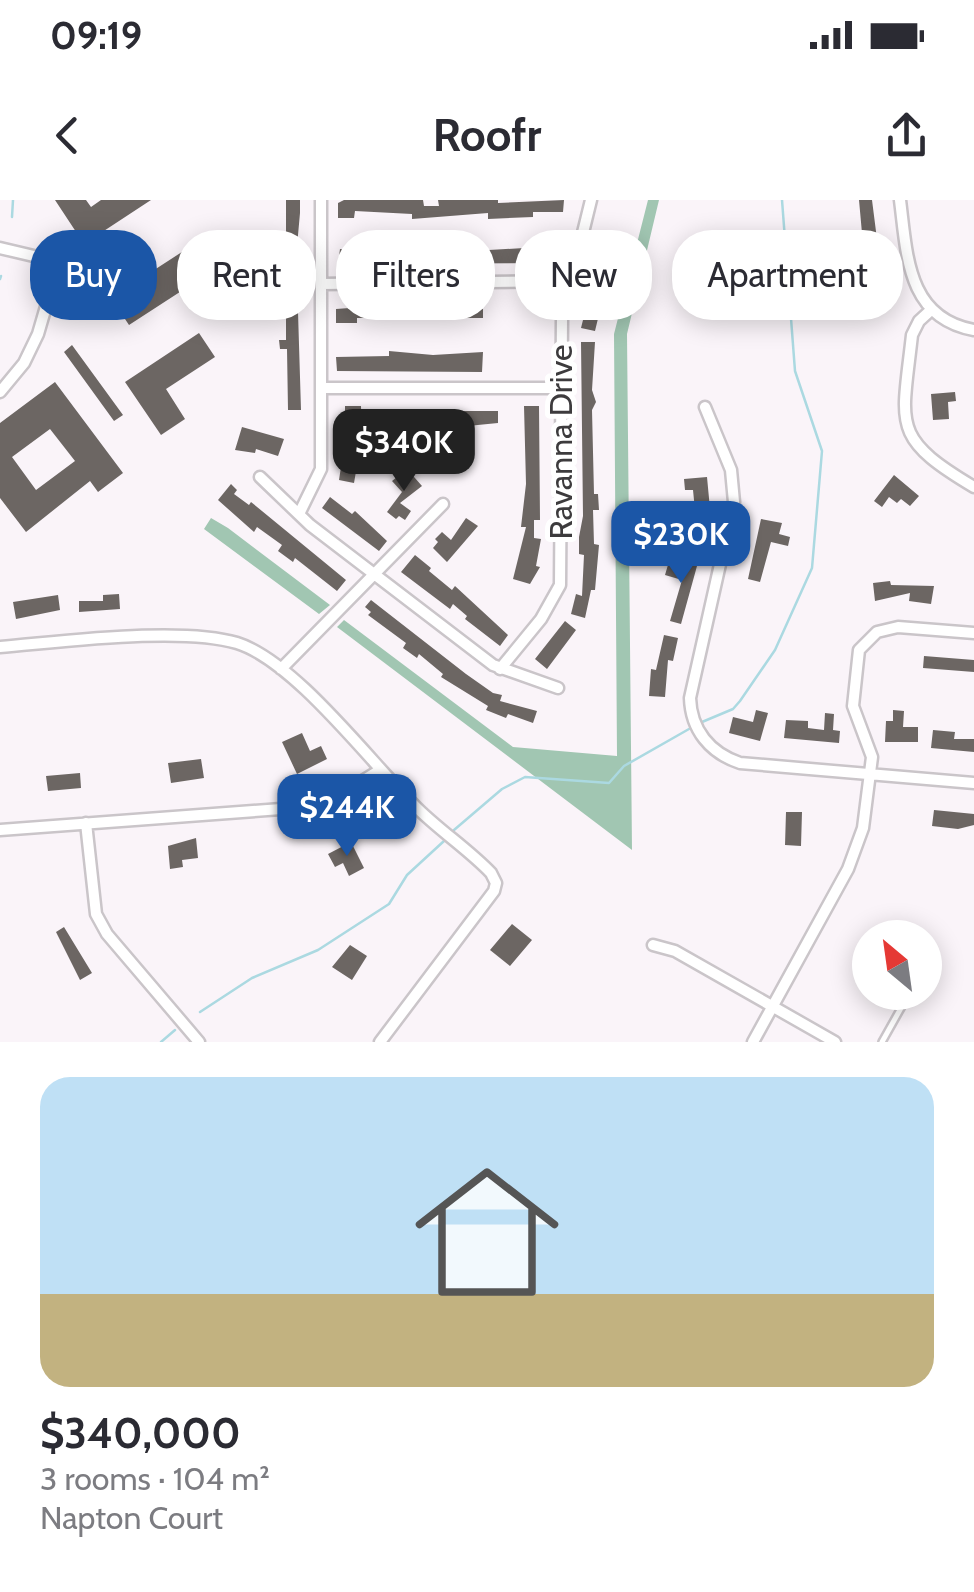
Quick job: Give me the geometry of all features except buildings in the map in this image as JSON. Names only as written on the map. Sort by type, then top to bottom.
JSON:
[{"type":"street","points":[[299,514],[321,469],[321,200]]},
{"type":"street","name":"Ravanna Drive","points":[[583,230],[591,200]]},
{"type":"street","points":[[900,200],[911,278],[931,310],[954,325],[974,330]]},
{"type":"street","points":[[0,248],[58,262],[38,334],[24,363],[0,392]]},
{"type":"street","points":[[321,284],[515,282]]},
{"type":"street","points":[[931,310],[918,321],[912,334],[906,425],[927,458],[974,488]]},
{"type":"street","name":"Ravanna Drive","points":[[500,669],[541,618],[560,584],[562,320]]},
{"type":"street","points":[[322,388],[559,388]]},
{"type":"street","points":[[705,407],[726,453],[734,502],[692,684],[690,706],[694,724],[718,754],[740,763],[974,782]]},
{"type":"street","points":[[260,477],[373,574],[500,669],[558,688]]},
{"type":"street","points":[[282,670],[443,504]]},
{"type":"street","points":[[753,1042],[857,849],[871,752],[855,719],[852,700],[856,658],[865,642],[877,632],[898,627],[974,632]]},
{"type":"street","points":[[0,647],[112,639],[202,638],[255,650],[282,670],[432,823],[478,859],[496,883],[494,891],[380,1042]]},
{"type":"street","points":[[0,830],[281,809],[343,793],[380,770]]},
{"type":"street","points":[[86,823],[96,914],[107,934],[199,1042]]},
{"type":"street","points":[[653,945],[675,951],[835,1042]]},
{"type":"lane","points":[[882,1042],[900,1010]]},
{"type":"green space","points":[[648,200],[659,200],[652,230],[640,230]]},
{"type":"green space","points":[[618,320],[630,320],[627,334],[632,850],[337,627],[344,620],[513,747],[617,756],[614,334]]},
{"type":"green space","points":[[211,518],[330,605],[319,614],[204,529]]},
{"type":"waterway","points":[[12,217],[13,200]]},
{"type":"waterway","points":[[702,722],[733,709],[740,701],[775,650],[812,568],[822,451],[795,371],[782,200]]},
{"type":"waterway","points":[[454,830],[502,789],[525,777],[609,783],[624,766],[689,729]]},
{"type":"waterway","points":[[200,1012],[252,978],[318,950],[389,904],[407,875],[444,841]]},
{"type":"waterway","points":[[161,1042],[175,1030]]}]
